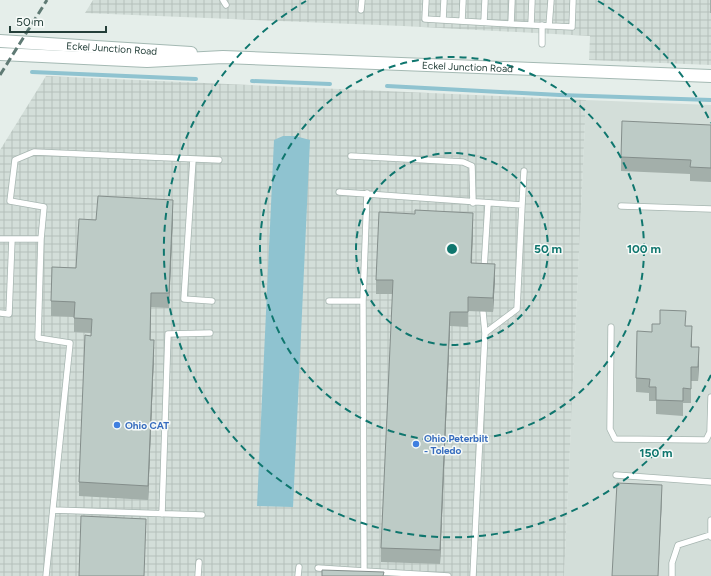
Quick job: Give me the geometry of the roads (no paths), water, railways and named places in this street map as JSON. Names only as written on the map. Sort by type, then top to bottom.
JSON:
[{"type":"street","name":"Eckel Junction Road","points":[[0,42],[172,51],[224,58]]},
{"type":"street","name":"Eckel Junction Road","points":[[0,54],[147,61],[224,58],[711,76]]},
{"type":"lane","points":[[361,10],[362,0]]},
{"type":"lane","points":[[426,0],[425,19],[572,27],[573,0]]},
{"type":"lane","points":[[443,20],[444,0]]},
{"type":"lane","points":[[462,21],[463,0]]},
{"type":"lane","points":[[484,22],[485,0]]},
{"type":"lane","points":[[512,0],[512,24]]},
{"type":"lane","points":[[531,25],[532,0]]},
{"type":"lane","points":[[549,26],[551,0]]},
{"type":"lane","points":[[542,25],[542,44]]},
{"type":"lane","points":[[46,576],[70,344],[38,338],[41,239],[44,207],[10,201],[15,160],[34,152],[219,160]]},
{"type":"lane","points":[[351,156],[463,162],[472,166],[474,203]]},
{"type":"lane","points":[[193,159],[184,299],[212,301]]},
{"type":"lane","points":[[485,333],[516,309],[524,171]]},
{"type":"lane","points":[[339,192],[367,193],[488,204],[522,205]]},
{"type":"lane","points":[[364,571],[363,301],[367,193]]},
{"type":"lane","points":[[484,277],[488,204]]},
{"type":"lane","points":[[621,206],[711,209]]},
{"type":"lane","points":[[0,313],[9,314],[12,239]]},
{"type":"lane","points":[[0,240],[41,239]]},
{"type":"lane","points":[[330,301],[363,301]]},
{"type":"lane","points":[[473,576],[485,333],[483,312]]},
{"type":"lane","points":[[611,327],[610,429],[615,439],[706,440],[710,432],[711,397]]},
{"type":"lane","points":[[162,514],[168,334],[210,333]]},
{"type":"lane","points":[[616,475],[711,482]]},
{"type":"lane","points":[[53,510],[202,515]]},
{"type":"lane","points":[[672,576],[672,563],[678,545],[710,536],[711,520]]},
{"type":"lane","points":[[198,576],[199,562]]},
{"type":"lane","points":[[298,576],[299,567]]},
{"type":"lane","points":[[318,568],[448,576]]},
{"type":"water","points":[[283,136],[295,136],[310,140],[293,507],[257,506],[274,140]]},
{"type":"waterway","points":[[32,72],[196,79]]},
{"type":"waterway","points":[[252,81],[330,84]]},
{"type":"waterway","points":[[387,86],[560,95],[711,100]]},
{"type":"railway","points":[[0,75],[47,0]]},
{"type":"place","name":"Ohio CAT","points":[[117,425]]},
{"type":"place","name":"Ohio Peterbilt - Toledo","points":[[416,444]]}]
